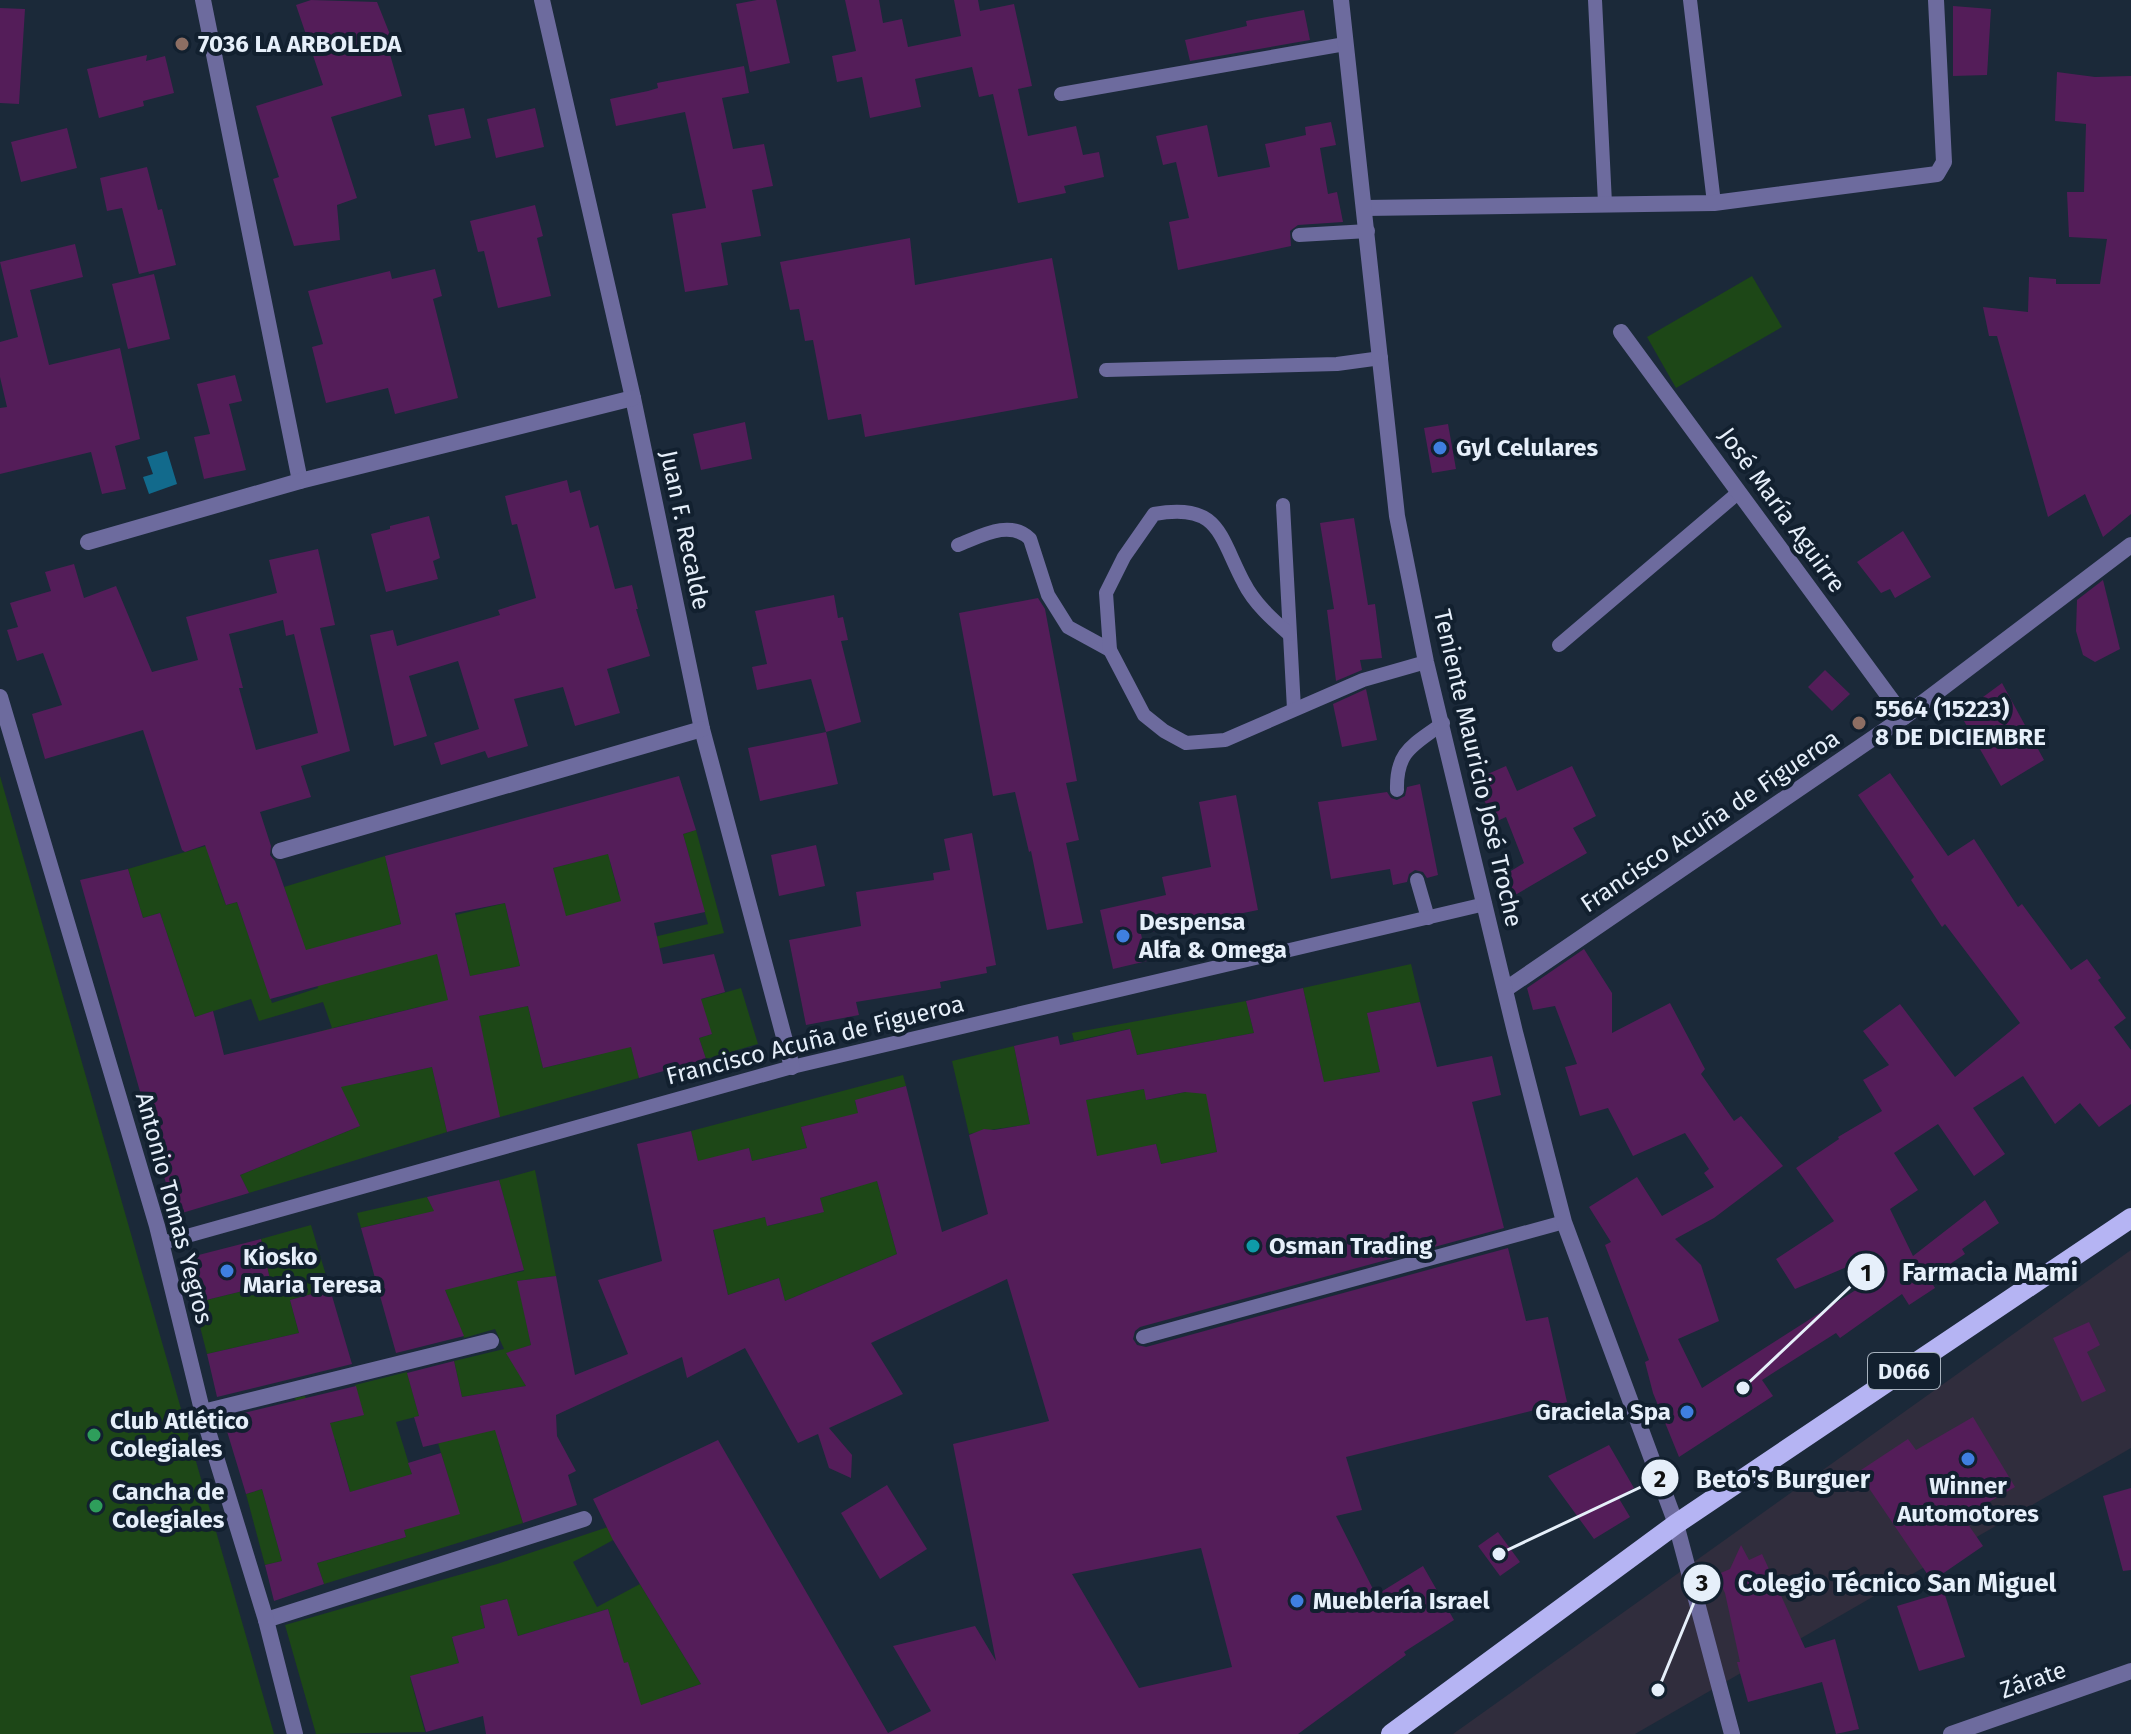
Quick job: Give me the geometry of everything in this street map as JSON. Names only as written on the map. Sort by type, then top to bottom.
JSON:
[{"type":"main road","name":"D066","points":[[1391,1734],[1676,1524],[2131,1218]]},
{"type":"street","points":[[203,0],[300,481]]},
{"type":"street","name":"Juan F. Recalde","points":[[542,0],[633,398],[702,729],[792,1067]]},
{"type":"street","name":"Teniente Mauricio José Troche","points":[[1341,0],[1397,516],[1426,662],[1564,1222],[1676,1524],[1732,1734]]},
{"type":"street","points":[[1365,208],[1714,203],[1937,174],[1944,162],[1936,0]]},
{"type":"street","name":"José María Aguirre","points":[[1621,332],[1904,717]]},
{"type":"street","points":[[88,542],[300,481],[633,398]]},
{"type":"street","name":"Francisco Acuña de Figueroa","points":[[1506,989],[1904,717],[2131,545]]},
{"type":"street","name":"Antonio Tomas Yegros","points":[[0,697],[162,1243],[203,1412],[266,1620],[295,1734]]},
{"type":"street","points":[[280,851],[702,729]]},
{"type":"street","points":[[203,1412],[491,1341]]},
{"type":"street","points":[[266,1620],[584,1519]]},
{"type":"street","name":"Zárate","points":[[1951,1734],[2131,1671]]},
{"type":"lane","points":[[1595,0],[1605,203]]},
{"type":"lane","points":[[1690,0],[1714,203]]},
{"type":"lane","points":[[1061,94],[1345,44]]},
{"type":"lane","points":[[1299,235],[1368,231]]},
{"type":"lane","points":[[1106,370],[1337,364],[1381,358]]},
{"type":"lane","points":[[1559,645],[1739,492]]},
{"type":"lane","points":[[1283,505],[1294,709]]},
{"type":"lane","points":[[1289,634],[1264,611],[1244,585],[1221,532],[1199,514],[1176,510],[1154,514],[1131,545],[1106,593],[1110,650],[1144,715],[1186,743],[1225,740],[1363,680],[1426,662]]},
{"type":"lane","points":[[958,545],[995,531],[1016,529],[1024,533],[1030,539],[1048,595],[1068,627],[1110,650]]},
{"type":"lane","points":[[1397,790],[1397,769],[1408,749],[1443,723]]},
{"type":"lane","points":[[1417,880],[1428,918]]},
{"type":"lane","name":"Francisco Acuña de Figueroa","points":[[162,1243],[792,1067],[1485,904]]},
{"type":"lane","points":[[1143,1337],[1564,1222]]},
{"type":"shaded area","points":[[2131,1250],[2131,1448],[1635,1734],[1453,1734]]},
{"type":"green space","points":[[1752,276],[1782,327],[1676,388],[1647,337]]},
{"type":"green space","name":"Club Atlético Colegiales","points":[[0,776],[274,1734],[0,1734]]},
{"type":"green space","points":[[696,830],[724,933],[577,968],[553,868],[633,847],[610,862],[619,895],[640,891],[625,944],[708,924],[683,834]]},
{"type":"green space","points":[[239,836],[218,884],[226,905],[237,902],[272,1003],[318,988],[284,887],[385,856],[401,924],[348,939],[357,975],[457,924],[456,915],[505,903],[520,966],[471,976],[479,1016],[528,1006],[543,1068],[590,1057],[624,1018],[639,1078],[500,1117],[419,1007],[333,1028],[360,1083],[432,1067],[447,1132],[249,1193],[240,1175],[360,1126],[281,1043],[332,1028],[323,1002],[259,1021],[251,999],[195,1017],[160,913],[143,918],[128,869]],"holes":[[[463,946],[470,976],[444,983],[437,953]]]},
{"type":"green space","points":[[1411,964],[1420,1002],[1368,1013],[1380,1072],[1340,1079],[1327,1096],[1303,988]]},
{"type":"green space","points":[[741,988],[758,1044],[706,1059],[699,1038],[712,1034],[691,1002]]},
{"type":"green space","points":[[1246,1001],[1254,1033],[1137,1055],[1129,1029],[1074,1041],[1072,1033]]},
{"type":"green space","points":[[1014,1046],[1030,1124],[969,1134],[952,1061]]},
{"type":"green space","points":[[903,1075],[906,1086],[855,1101],[897,1254],[785,1301],[779,1278],[728,1295],[691,1131]],"holes":[[[849,1116],[851,1189],[820,1198],[823,1212],[768,1226],[765,1217],[725,1227],[749,1148],[752,1161],[807,1148],[801,1127]]]},
{"type":"green space","points":[[1263,1076],[1212,1125],[1217,1152],[1161,1164],[1156,1144],[1065,1170],[1086,1100],[1144,1089],[1147,1100]]},
{"type":"green space","points":[[535,1170],[556,1276],[518,1281],[531,1345],[507,1353],[526,1386],[462,1397],[454,1361],[504,1349],[495,1329],[464,1338],[411,1216],[361,1228],[357,1213],[427,1197],[471,1282],[524,1271],[499,1180]]},
{"type":"green space","points":[[311,1225],[330,1289],[290,1300],[299,1333],[207,1354],[194,1303],[271,1284],[261,1239]]},
{"type":"green space","points":[[407,1372],[419,1416],[396,1422],[427,1523],[459,1513],[438,1443],[544,1416],[552,1428],[499,1444],[523,1523],[324,1584],[317,1563],[366,1549],[354,1508],[369,1504],[382,1544],[406,1537],[389,1481],[351,1492],[353,1502],[335,1439],[308,1446],[295,1398],[305,1396],[314,1427],[363,1415],[355,1385]]},
{"type":"green space","points":[[262,1489],[282,1561],[265,1565],[246,1494]]},
{"type":"green space","points":[[608,1527],[615,1539],[573,1562],[597,1607],[640,1584],[701,1684],[663,1697],[670,1722],[648,1728],[600,1670],[594,1653],[619,1645],[608,1609],[518,1636],[506,1599],[480,1607],[485,1628],[452,1638],[459,1663],[410,1677],[425,1732],[316,1734],[285,1625],[497,1564]]},
{"type":"water","points":[[167,451],[177,484],[149,494],[143,477],[153,474],[147,457]]},
{"type":"building","points":[[311,0],[377,2],[393,42],[387,44],[402,96],[331,117],[357,198],[337,205],[340,240],[294,246],[273,179],[279,177],[256,106],[323,85],[296,5]]},
{"type":"building","points":[[776,0],[790,63],[750,72],[736,4]]},
{"type":"building","points":[[845,0],[879,0],[883,23],[902,19],[908,47],[961,36],[954,0],[978,0],[980,11],[1014,4],[1032,86],[1018,89],[1028,136],[1076,126],[1083,155],[1099,152],[1104,177],[1064,186],[1066,193],[1018,203],[993,94],[979,97],[972,67],[915,79],[921,107],[870,118],[862,77],[837,82],[832,56],[856,51]]},
{"type":"building","points":[[1953,6],[1991,9],[1987,75],[1953,76]]},
{"type":"building","points":[[0,8],[25,9],[19,104],[0,103]]},
{"type":"building","points":[[1304,10],[1310,40],[1190,61],[1185,40],[1247,26],[1246,21]]},
{"type":"building","points":[[147,55],[146,61],[165,56],[174,93],[143,101],[144,106],[99,118],[87,69]]},
{"type":"building","points":[[744,66],[749,93],[722,98],[733,149],[764,144],[773,186],[752,190],[761,236],[721,243],[728,285],[685,292],[672,214],[706,208],[685,112],[616,126],[610,99],[658,88],[657,83]]},
{"type":"building","points":[[2057,72],[2095,77],[2131,76],[2131,514],[2103,537],[2085,494],[2048,517],[1997,336],[1989,336],[1983,307],[2028,312],[2029,277],[2056,279],[2056,284],[2100,284],[2107,239],[2069,237],[2067,192],[2084,192],[2086,124],[2055,121]]},
{"type":"building","points":[[464,108],[471,138],[435,146],[428,115]]},
{"type":"building","points":[[535,108],[544,147],[496,158],[487,119]]},
{"type":"building","points":[[1331,122],[1336,145],[1320,148],[1328,194],[1337,192],[1343,222],[1298,225],[1290,231],[1291,246],[1178,270],[1169,222],[1189,218],[1176,162],[1163,165],[1156,136],[1207,125],[1218,177],[1270,167],[1265,144],[1306,135],[1305,127]]},
{"type":"building","points":[[67,128],[77,168],[21,182],[11,142]]},
{"type":"building","points":[[147,167],[158,210],[162,209],[176,265],[139,274],[122,208],[107,211],[100,178]]},
{"type":"building","points":[[535,205],[543,236],[537,238],[551,296],[498,308],[484,251],[478,252],[470,221]]},
{"type":"building","points":[[910,238],[915,285],[1052,258],[1078,398],[865,437],[861,414],[828,420],[813,340],[805,341],[799,309],[790,310],[780,262]]},
{"type":"building","points":[[75,244],[83,277],[30,290],[49,365],[120,348],[140,439],[115,446],[126,489],[102,494],[91,452],[0,474],[0,408],[7,407],[0,377],[0,342],[18,337],[0,262]]},
{"type":"building","points":[[435,269],[442,296],[433,299],[458,398],[395,414],[388,388],[326,403],[312,347],[323,344],[308,291],[390,271],[392,279]]},
{"type":"building","points":[[154,274],[170,339],[128,349],[112,284]]},
{"type":"building","points":[[235,375],[242,401],[229,404],[246,470],[204,479],[194,437],[210,434],[197,384]]},
{"type":"building","points":[[745,422],[752,459],[701,470],[693,434]]},
{"type":"building","name":"Gyl Celulares","points":[[1448,424],[1456,469],[1432,473],[1424,428]]},
{"type":"building","points":[[567,480],[570,493],[580,490],[590,528],[598,525],[615,589],[632,585],[650,656],[607,669],[620,713],[575,726],[563,687],[514,699],[528,746],[488,758],[485,751],[441,765],[434,743],[479,729],[458,661],[409,676],[427,736],[394,746],[370,635],[393,630],[397,646],[500,615],[498,610],[536,598],[517,524],[512,525],[505,496]]},
{"type":"building","points":[[429,516],[440,558],[433,561],[438,579],[386,592],[371,534]]},
{"type":"building","points":[[1354,518],[1368,605],[1375,604],[1382,658],[1360,660],[1362,670],[1336,681],[1327,610],[1334,609],[1320,523]]},
{"type":"building","points":[[1903,531],[1931,577],[1895,598],[1890,589],[1881,593],[1857,562]]},
{"type":"building","points":[[318,549],[335,625],[320,628],[350,751],[301,766],[311,797],[260,812],[271,846],[270,855],[275,861],[306,950],[401,924],[385,856],[679,776],[696,830],[683,834],[705,912],[654,923],[663,964],[714,954],[725,992],[701,999],[712,1034],[699,1038],[706,1059],[639,1078],[631,1047],[543,1068],[528,1006],[479,1016],[500,1117],[447,1132],[432,1067],[341,1087],[360,1126],[240,1175],[249,1193],[182,1213],[173,1208],[80,880],[128,869],[143,918],[160,913],[195,1017],[213,1011],[224,1055],[448,1000],[437,954],[270,999],[237,902],[226,905],[205,845],[185,852],[182,850],[143,730],[45,759],[32,714],[62,705],[43,653],[17,661],[7,630],[18,627],[10,603],[51,591],[45,572],[74,564],[84,598],[116,586],[152,672],[198,660],[186,617],[277,593],[269,560]],"holes":[[[283,620],[286,636],[294,634],[318,733],[256,750],[239,688],[243,688],[229,634]],[[608,854],[621,901],[566,916],[553,868]],[[505,903],[520,966],[470,976],[455,913]]]},
{"type":"building","points":[[2103,580],[2120,649],[2095,662],[2083,655],[2076,631],[2077,600]]},
{"type":"building","points":[[834,595],[838,618],[843,617],[848,640],[841,641],[861,722],[826,732],[811,679],[757,690],[752,667],[767,664],[755,611]]},
{"type":"building","points":[[1038,598],[1045,609],[1077,781],[1066,783],[1079,840],[1066,843],[1083,923],[1047,930],[1015,792],[993,796],[959,613]]},
{"type":"building","points":[[1825,670],[1850,694],[1832,711],[1808,687]]},
{"type":"building","points":[[2002,683],[2044,760],[2001,786],[1960,714]]},
{"type":"building","points":[[1366,689],[1377,740],[1342,747],[1333,704]]},
{"type":"building","points":[[826,732],[838,784],[760,801],[748,748]]},
{"type":"building","points":[[1506,766],[1517,791],[1572,766],[1596,816],[1573,828],[1587,853],[1510,898],[1501,877],[1524,863],[1506,817],[1495,822],[1474,780]]},
{"type":"building","points":[[1890,773],[1948,856],[1974,839],[2018,907],[2022,904],[2071,970],[2087,959],[2101,978],[2098,980],[2126,1018],[2114,1027],[2131,1050],[2131,1104],[2099,1127],[2080,1103],[2055,1124],[2023,1076],[1973,1108],[2005,1154],[1974,1176],[1938,1124],[1894,1153],[1918,1190],[1890,1209],[1913,1256],[1985,1200],[1999,1223],[1962,1249],[1965,1254],[1929,1278],[1935,1288],[1909,1305],[1902,1294],[1840,1338],[1836,1333],[1762,1380],[1773,1396],[1679,1457],[1653,1393],[1645,1362],[1649,1360],[1605,1245],[1611,1242],[1589,1207],[1637,1177],[1662,1216],[1714,1187],[1704,1173],[1709,1169],[1685,1133],[1633,1156],[1608,1108],[1580,1116],[1565,1067],[1577,1064],[1555,1006],[1533,1010],[1527,988],[1584,949],[1612,993],[1612,1033],[1670,1003],[1705,1069],[1701,1074],[1734,1121],[1741,1116],[1783,1166],[1714,1218],[1675,1239],[1701,1265],[1719,1321],[1678,1339],[1702,1388],[1884,1272],[1875,1255],[1795,1289],[1776,1259],[1834,1221],[1796,1168],[1838,1137],[1882,1111],[1863,1080],[1889,1065],[1863,1031],[1900,1004],[1955,1077],[2020,1023],[1945,924],[1942,927],[1911,880],[1914,877],[1858,795]]},
{"type":"building","points":[[1420,784],[1438,875],[1427,878],[1423,872],[1415,870],[1409,874],[1407,882],[1393,885],[1390,869],[1331,879],[1318,802],[1387,792],[1397,800],[1405,796],[1407,787]]},
{"type":"building","points":[[1236,795],[1258,910],[1141,934],[1147,961],[1113,969],[1100,910],[1166,895],[1162,877],[1211,867],[1199,802]]},
{"type":"building","points":[[972,833],[996,965],[986,967],[987,973],[940,982],[941,988],[856,1002],[859,1015],[806,1025],[789,940],[861,926],[856,892],[934,880],[933,873],[950,870],[944,839]]},
{"type":"building","points":[[816,845],[825,886],[779,896],[771,855]]},
{"type":"building","points":[[1303,988],[1324,1082],[1380,1072],[1367,1013],[1420,1002],[1437,1067],[1492,1056],[1501,1095],[1472,1102],[1504,1228],[1140,1327],[1133,1339],[1137,1345],[1146,1347],[1508,1248],[1526,1321],[1548,1317],[1567,1402],[1346,1457],[1362,1510],[1336,1516],[1376,1595],[1423,1566],[1454,1620],[1404,1652],[1406,1655],[1298,1734],[486,1734],[483,1716],[426,1732],[410,1676],[459,1663],[452,1637],[485,1628],[480,1606],[507,1599],[518,1636],[608,1609],[624,1663],[628,1662],[641,1705],[701,1684],[613,1540],[593,1499],[718,1440],[888,1733],[931,1711],[893,1646],[975,1626],[996,1661],[953,1444],[1049,1421],[1007,1279],[871,1343],[903,1394],[829,1428],[852,1455],[851,1478],[829,1468],[818,1434],[798,1443],[745,1348],[687,1378],[682,1357],[556,1415],[557,1436],[576,1471],[568,1475],[577,1505],[523,1523],[495,1430],[423,1447],[414,1417],[419,1416],[407,1373],[454,1361],[462,1397],[526,1386],[506,1353],[531,1345],[517,1281],[556,1276],[575,1375],[628,1354],[598,1280],[662,1261],[637,1144],[691,1131],[698,1161],[749,1148],[752,1161],[807,1148],[801,1127],[858,1113],[855,1100],[906,1086],[942,1232],[988,1214],[969,1135],[984,1129],[1030,1124],[1014,1046],[1058,1036],[1060,1045],[1130,1029],[1137,1055],[1254,1033],[1246,1001]],"holes":[[[1144,1089],[1146,1100],[1185,1092],[1206,1094],[1217,1152],[1161,1164],[1156,1144],[1097,1156],[1086,1100]],[[877,1181],[897,1254],[785,1301],[779,1278],[728,1295],[713,1230],[765,1217],[767,1226],[824,1212],[820,1198]],[[1201,1548],[1232,1667],[1139,1688],[1072,1574]]]},
{"type":"building","points":[[499,1180],[524,1270],[445,1290],[464,1336],[396,1353],[361,1228],[434,1211],[427,1197]]},
{"type":"building","name":"Kiosko Maria Teresa","points":[[261,1239],[271,1284],[194,1303],[183,1259]]},
{"type":"building","points":[[330,1289],[352,1364],[217,1397],[207,1354],[299,1333],[290,1300]]},
{"type":"building","points":[[2089,1322],[2100,1345],[2087,1352],[2106,1391],[2082,1402],[2053,1338]]},
{"type":"building","points":[[356,1386],[364,1415],[330,1423],[350,1492],[412,1474],[408,1463],[441,1453],[460,1514],[404,1530],[406,1537],[317,1563],[324,1584],[274,1601],[265,1565],[282,1561],[262,1489],[246,1494],[223,1418]]},
{"type":"building","points":[[1973,1417],[2015,1487],[1963,1517],[1983,1546],[1932,1581],[1858,1472],[1908,1439],[1916,1450]]},
{"type":"building","points":[[1609,1445],[1634,1488],[1618,1497],[1630,1517],[1594,1539],[1548,1476]]},
{"type":"building","points":[[887,1485],[927,1549],[880,1579],[841,1513]]},
{"type":"building","points":[[2131,1488],[2131,1570],[2123,1571],[2103,1496]]},
{"type":"building","points":[[1498,1532],[1520,1562],[1500,1576],[1478,1546]]},
{"type":"building","points":[[1741,1545],[1749,1560],[1762,1554],[1805,1648],[1835,1639],[1859,1729],[1836,1734],[1822,1682],[1748,1702],[1737,1662],[1740,1662],[1725,1593],[1716,1575],[1730,1569]]},
{"type":"building","points":[[1944,1592],[1965,1657],[1919,1671],[1897,1606]]},
{"type":"place","name":"7036 LA ARBOLEDA","points":[[182,44]]},
{"type":"place","name":"Gyl Celulares","points":[[1440,448]]},
{"type":"place","name":"5564 (15223) 8 DE DICIEMBRE","points":[[1859,723]]},
{"type":"place","name":"Despensa Alfa & Omega","points":[[1123,936]]},
{"type":"place","name":"Osman Trading","points":[[1253,1246]]},
{"type":"place","name":"Kiosko Maria Teresa","points":[[227,1271]]},
{"type":"place","name":"Farmacia Mami","points":[[1743,1388]]},
{"type":"place","name":"Graciela Spa","points":[[1687,1412]]},
{"type":"place","name":"Club Atlético Colegiales","points":[[94,1435]]},
{"type":"place","name":"Winner Automotores","points":[[1968,1459]]},
{"type":"place","name":"Cancha de Colegiales","points":[[96,1506]]},
{"type":"place","name":"Beto's Burguer","points":[[1499,1554]]},
{"type":"place","name":"Mueblería Israel","points":[[1297,1601]]},
{"type":"place","name":"Colegio Técnico San Miguel","points":[[1658,1690]]}]
